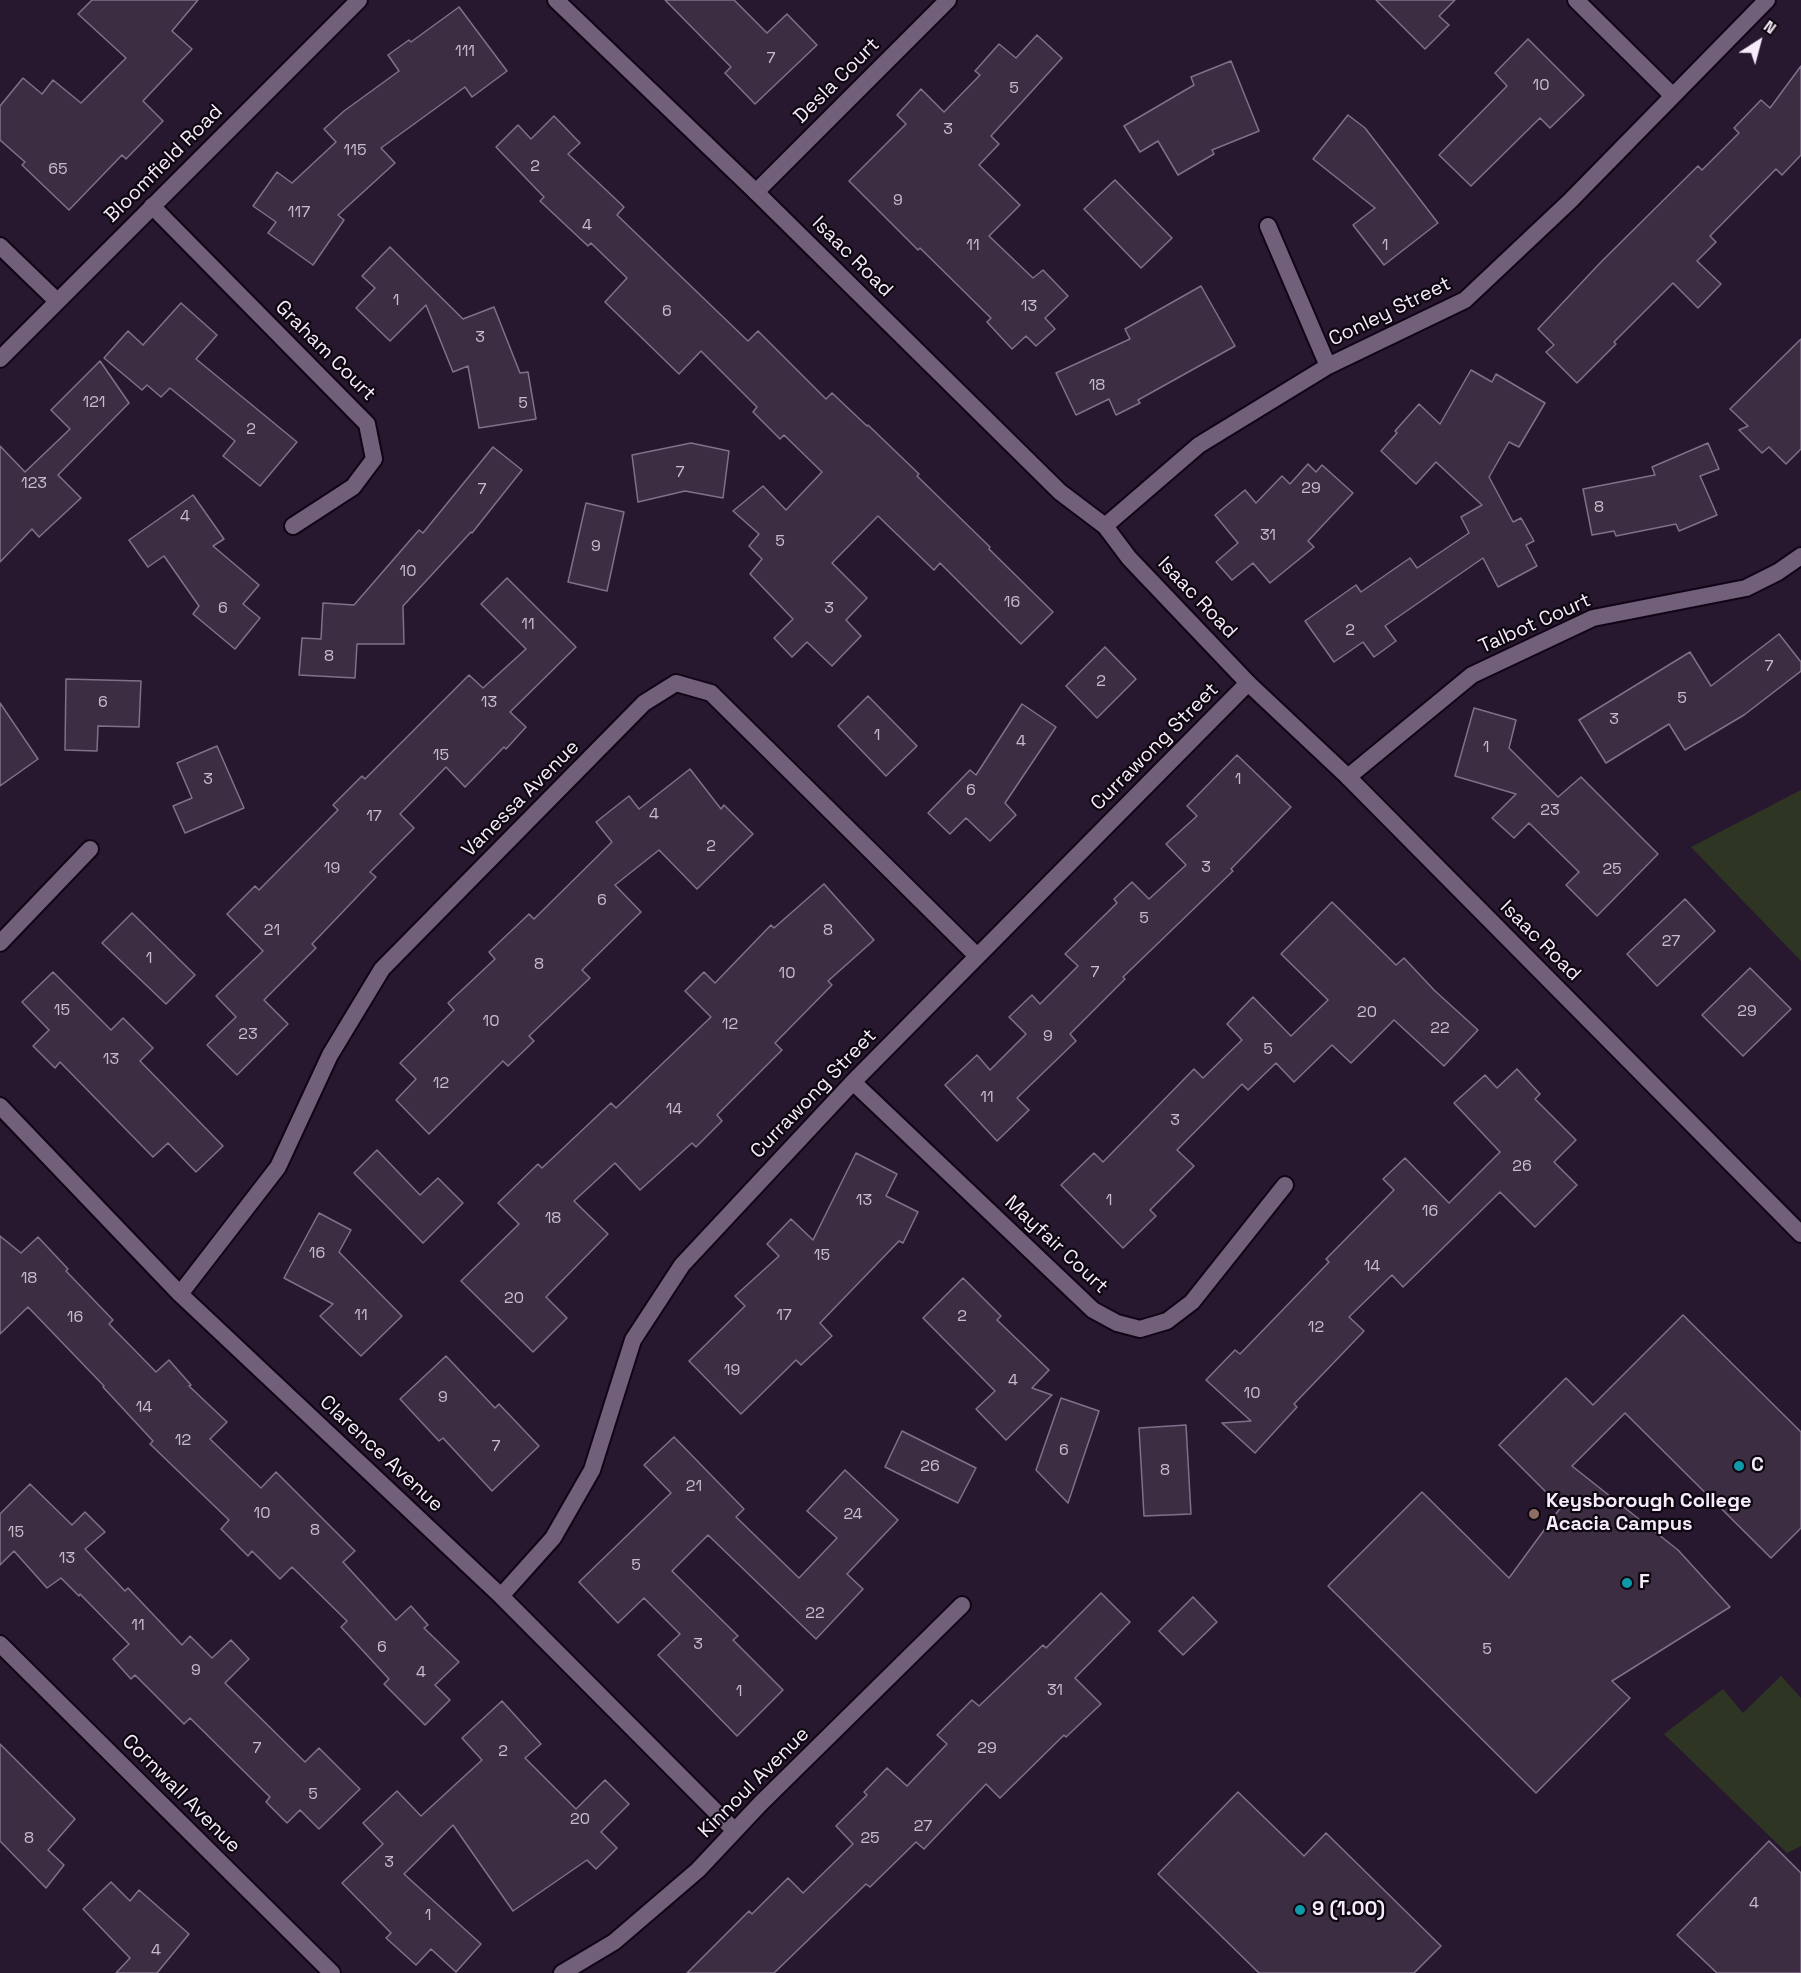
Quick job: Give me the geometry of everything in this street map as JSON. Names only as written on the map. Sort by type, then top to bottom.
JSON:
[{"type":"street","name":"Bloomfield Road","points":[[0,358],[359,0]]},
{"type":"street","name":"Isaac Road","points":[[556,0],[756,192],[1060,492],[1105,526],[1129,558],[1248,683],[1348,777],[1801,1234]]},
{"type":"street","name":"Desla Court","points":[[756,192],[948,0]]},
{"type":"street","points":[[1576,0],[1672,95]]},
{"type":"street","name":"Conley Street","points":[[1105,526],[1199,445],[1328,366],[1464,300],[1570,201],[1767,0]]},
{"type":"street","name":"Graham Court","points":[[152,206],[368,424],[374,459],[353,487],[293,526]]},
{"type":"street","points":[[1268,226],[1328,366]]},
{"type":"street","points":[[0,246],[57,301]]},
{"type":"street","name":"Talbot Court","points":[[1348,777],[1472,675],[1593,618],[1746,588],[1779,572],[1801,556]]},
{"type":"street","name":"Vanessa Avenue","points":[[180,1294],[278,1167],[330,1055],[382,969],[644,703],[676,682],[711,693],[977,956]]},
{"type":"street","name":"Currawong Street","points":[[501,1596],[553,1538],[592,1470],[633,1340],[682,1265],[853,1082],[1248,683]]},
{"type":"street","points":[[0,943],[90,849]]},
{"type":"street","name":"Mayfair Court","points":[[853,1082],[1093,1310],[1117,1323],[1140,1329],[1167,1321],[1192,1302],[1285,1185]]},
{"type":"street","name":"Clarence Avenue","points":[[0,1106],[180,1294],[501,1596],[734,1830]]},
{"type":"street","name":"Kinnoul Avenue","points":[[562,1973],[614,1942],[698,1870],[734,1830],[962,1605]]},
{"type":"street","name":"Cornwall Avenue","points":[[0,1644],[332,1973]]},
{"type":"green space","points":[[1801,790],[1801,961],[1691,847]]},
{"type":"green space","points":[[1781,1676],[1801,1698],[1801,1846],[1787,1853],[1664,1734],[1723,1689],[1743,1713]]},
{"type":"building","points":[[92,0],[198,0],[172,31],[192,49],[143,101],[163,121],[126,159],[122,155],[69,210],[22,165],[25,162],[0,140],[0,106],[23,78],[42,94],[53,80],[81,103],[126,58],[78,14]]},
{"type":"building","points":[[665,0],[734,0],[767,33],[787,14],[817,45],[755,104],[725,73],[731,67]]},
{"type":"building","points":[[1376,0],[1455,0],[1439,16],[1449,25],[1425,49]]},
{"type":"building","points":[[459,7],[507,71],[472,97],[465,87],[381,148],[395,163],[338,215],[344,220],[313,265],[268,233],[276,222],[253,206],[277,172],[292,183],[336,142],[324,129],[344,111],[399,71],[388,55],[409,40],[411,42]]},
{"type":"building","points":[[1037,35],[1062,58],[991,136],[999,144],[979,165],[1020,205],[989,236],[1033,278],[1043,270],[1068,296],[1045,318],[1055,329],[1036,346],[1026,336],[1012,349],[987,322],[991,318],[849,181],[906,124],[897,115],[921,89],[944,112],[980,75],[975,71],[999,44],[1016,58]]},
{"type":"building","points":[[1528,39],[1584,95],[1550,128],[1540,118],[1471,186],[1439,155],[1507,86],[1495,73]]},
{"type":"building","points":[[1231,61],[1259,131],[1212,150],[1214,154],[1178,175],[1158,141],[1140,152],[1124,126],[1194,85],[1191,77]]},
{"type":"building","points":[[1801,66],[1801,155],[1782,175],[1776,169],[1710,236],[1716,242],[1697,261],[1721,284],[1698,308],[1673,283],[1577,383],[1546,352],[1554,345],[1538,329],[1601,262],[1698,166],[1702,170],[1739,133],[1734,128],[1761,100],[1770,108]]},
{"type":"building","points":[[1348,115],[1365,128],[1438,223],[1384,265],[1353,225],[1375,208],[1313,159]]},
{"type":"building","points":[[554,116],[580,143],[568,154],[624,207],[617,215],[748,341],[758,331],[826,399],[832,393],[868,425],[1053,612],[1021,644],[940,563],[934,570],[878,516],[832,563],[867,598],[846,620],[861,636],[832,666],[807,642],[792,657],[774,638],[793,619],[750,574],[762,559],[749,546],[759,534],[733,511],[763,486],[786,510],[822,472],[784,435],[780,439],[753,412],[757,407],[701,351],[679,374],[605,302],[627,278],[591,243],[588,246],[540,201],[544,197],[496,147],[518,125],[531,139]]},
{"type":"building","points":[[1115,180],[1172,238],[1141,268],[1084,209]]},
{"type":"building","points":[[390,247],[463,319],[494,307],[520,373],[528,372],[536,419],[479,428],[468,366],[453,372],[426,305],[390,341],[356,308],[375,288],[362,276]]},
{"type":"building","points":[[1201,286],[1235,346],[1138,400],[1140,403],[1116,415],[1109,399],[1076,415],[1056,373],[1130,339],[1125,329]]},
{"type":"building","points":[[181,303],[217,335],[196,359],[297,442],[260,486],[223,456],[235,441],[170,388],[161,397],[147,385],[142,390],[104,358],[128,331],[143,345]]},
{"type":"building","points":[[1801,339],[1801,449],[1786,464],[1769,447],[1762,453],[1739,430],[1748,426],[1730,409]]},
{"type":"building","points":[[100,361],[129,403],[58,475],[81,498],[39,537],[32,529],[0,562],[0,446],[25,472],[70,429],[51,410]]},
{"type":"building","points":[[1471,370],[1492,382],[1496,374],[1545,403],[1519,447],[1509,442],[1489,477],[1513,522],[1521,518],[1534,541],[1526,545],[1537,566],[1498,587],[1483,558],[1385,626],[1396,641],[1374,657],[1363,642],[1334,662],[1305,621],[1356,585],[1361,592],[1410,558],[1417,568],[1469,533],[1461,517],[1482,505],[1436,462],[1416,484],[1381,451],[1419,404],[1440,424]]},
{"type":"building","points":[[691,443],[729,451],[723,498],[685,491],[638,502],[632,455]]},
{"type":"building","points":[[1708,443],[1719,469],[1700,476],[1717,515],[1679,531],[1676,524],[1616,536],[1614,531],[1592,535],[1583,489],[1655,475],[1652,467]]},
{"type":"building","points":[[493,447],[522,470],[472,533],[403,606],[404,644],[357,644],[355,678],[299,675],[302,638],[321,639],[323,603],[354,605],[419,530],[423,533]]},
{"type":"building","points":[[1308,464],[1316,472],[1322,465],[1353,493],[1308,541],[1314,547],[1270,583],[1253,563],[1232,580],[1216,562],[1238,543],[1215,515],[1245,490],[1256,503],[1282,476],[1290,484]]},
{"type":"building","points":[[193,495],[224,539],[213,546],[259,585],[243,604],[260,618],[235,649],[193,614],[199,606],[164,556],[148,567],[129,540]]},
{"type":"building","points":[[586,503],[624,512],[607,591],[568,582]]},
{"type":"building","points":[[507,578],[576,647],[510,712],[526,727],[506,749],[504,747],[465,787],[446,767],[400,814],[414,828],[370,872],[376,877],[312,944],[316,948],[264,1000],[288,1024],[237,1075],[207,1045],[236,1017],[216,996],[263,951],[227,914],[255,886],[259,890],[338,810],[333,805],[362,776],[365,779],[469,675],[483,688],[526,649],[481,604]]},
{"type":"building","points":[[1779,634],[1801,662],[1801,671],[1744,715],[1685,750],[1669,724],[1606,763],[1579,720],[1690,652],[1711,686]]},
{"type":"building","points":[[1105,647],[1136,679],[1097,718],[1066,686]]},
{"type":"building","points":[[66,679],[141,681],[139,727],[98,726],[97,751],[65,750]]},
{"type":"building","points":[[868,696],[917,746],[886,776],[838,726]]},
{"type":"building","points":[[0,703],[38,759],[0,786]]},
{"type":"building","points":[[1022,704],[1056,727],[1005,803],[1016,815],[990,841],[966,818],[950,834],[928,813],[970,770],[976,775]]},
{"type":"building","points":[[1474,708],[1516,720],[1509,748],[1558,797],[1581,777],[1658,854],[1597,916],[1566,885],[1579,872],[1529,823],[1514,838],[1492,818],[1516,794],[1455,776]]},
{"type":"building","points":[[217,746],[244,808],[185,833],[173,806],[192,798],[177,763]]},
{"type":"building","points":[[1237,755],[1291,807],[1231,869],[1233,871],[1123,977],[1125,979],[1070,1034],[1076,1041],[1017,1098],[1029,1110],[997,1141],[945,1085],[977,1055],[990,1070],[1026,1034],[1009,1017],[1032,995],[1040,1004],[1078,966],[1065,954],[1117,903],[1114,899],[1132,882],[1149,899],[1186,865],[1166,844],[1197,816],[1187,806]]},
{"type":"building","points":[[690,769],[721,809],[724,805],[753,834],[697,889],[659,850],[615,885],[641,912],[582,970],[590,978],[529,1036],[534,1041],[508,1066],[503,1061],[429,1134],[396,1100],[416,1079],[400,1063],[454,1010],[448,1003],[495,959],[489,952],[529,914],[534,919],[612,842],[596,822],[629,796],[639,809]]},
{"type":"building","points":[[824,884],[874,940],[828,981],[832,985],[775,1043],[782,1050],[717,1115],[722,1121],[696,1147],[692,1143],[640,1190],[615,1163],[574,1201],[608,1234],[546,1297],[567,1318],[533,1352],[461,1281],[519,1224],[498,1203],[538,1164],[542,1168],[611,1103],[616,1108],[711,1017],[685,991],[704,972],[715,983],[771,925],[774,928]]},
{"type":"building","points":[[1685,899],[1715,931],[1657,986],[1627,954]]},
{"type":"building","points":[[1332,902],[1396,965],[1404,958],[1434,990],[1478,1030],[1444,1066],[1394,1020],[1351,1063],[1332,1045],[1294,1082],[1276,1063],[1248,1090],[1242,1084],[1177,1150],[1194,1166],[1150,1210],[1156,1216],[1123,1248],[1061,1185],[1094,1153],[1103,1162],[1194,1069],[1203,1078],[1242,1040],[1227,1024],[1253,997],[1291,1036],[1328,1000],[1281,954]]},
{"type":"building","points":[[132,913],[195,975],[166,1004],[102,943]]},
{"type":"building","points":[[1750,968],[1791,1009],[1743,1056],[1702,1015]]},
{"type":"building","points":[[53,972],[111,1030],[123,1018],[153,1048],[140,1061],[223,1146],[196,1172],[168,1143],[153,1157],[60,1062],[55,1068],[33,1046],[49,1030],[22,1002]]},
{"type":"building","points":[[1517,1069],[1540,1094],[1535,1099],[1576,1140],[1554,1162],[1577,1185],[1535,1227],[1500,1192],[1403,1287],[1392,1275],[1349,1317],[1364,1331],[1294,1404],[1297,1407],[1255,1453],[1222,1423],[1251,1421],[1206,1380],[1235,1350],[1240,1354],[1329,1262],[1326,1259],[1394,1190],[1383,1179],[1405,1158],[1449,1203],[1500,1152],[1454,1103],[1485,1075],[1497,1088]]},
{"type":"building","points":[[377,1150],[420,1195],[438,1178],[463,1203],[423,1243],[354,1173]]},
{"type":"building","points":[[856,1153],[897,1174],[886,1196],[918,1212],[903,1243],[899,1241],[820,1323],[832,1336],[801,1365],[796,1360],[741,1414],[689,1361],[745,1306],[735,1296],[779,1256],[767,1244],[791,1219],[813,1240]]},
{"type":"building","points":[[319,1213],[351,1230],[339,1252],[402,1316],[361,1356],[320,1316],[333,1304],[284,1278]]},
{"type":"building","points":[[0,1236],[21,1253],[38,1237],[68,1269],[66,1271],[113,1320],[109,1324],[156,1372],[169,1360],[191,1385],[189,1386],[227,1422],[210,1439],[261,1488],[276,1472],[355,1551],[343,1562],[396,1620],[411,1606],[428,1625],[424,1628],[459,1662],[435,1685],[450,1700],[425,1725],[384,1684],[389,1679],[341,1627],[347,1621],[292,1567],[280,1579],[252,1551],[248,1556],[221,1529],[229,1520],[150,1444],[153,1441],[28,1307],[0,1334]]},
{"type":"building","points":[[963,1278],[1001,1316],[997,1320],[1049,1370],[1032,1388],[1052,1395],[1006,1440],[976,1409],[995,1391],[923,1318]]},
{"type":"building","points":[[1683,1315],[1801,1432],[1801,1528],[1771,1558],[1625,1413],[1572,1466],[1678,1550],[1730,1607],[1612,1681],[1630,1698],[1536,1793],[1328,1586],[1422,1492],[1509,1578],[1561,1507],[1499,1445],[1566,1378],[1593,1405]]},
{"type":"building","points":[[446,1356],[495,1408],[499,1404],[539,1446],[492,1491],[443,1438],[439,1441],[400,1399]]},
{"type":"building","points":[[1061,1398],[1099,1411],[1068,1503],[1036,1470]]},
{"type":"building","points":[[1186,1425],[1191,1514],[1144,1516],[1139,1428]]},
{"type":"building","points":[[902,1431],[976,1468],[958,1503],[885,1467]]},
{"type":"building","points":[[674,1437],[744,1509],[736,1517],[799,1578],[837,1538],[807,1511],[845,1470],[898,1520],[847,1574],[863,1589],[816,1639],[708,1535],[672,1571],[738,1636],[733,1640],[783,1690],[737,1736],[658,1655],[680,1634],[644,1598],[618,1623],[579,1582],[671,1493],[644,1465]]},
{"type":"building","points":[[30,1484],[72,1525],[85,1512],[105,1532],[85,1549],[125,1591],[128,1588],[182,1645],[190,1636],[212,1658],[231,1640],[249,1659],[225,1683],[305,1762],[319,1748],[360,1789],[319,1829],[300,1810],[287,1823],[266,1802],[270,1797],[190,1718],[184,1724],[135,1675],[131,1679],[113,1659],[129,1644],[61,1578],[47,1588],[14,1551],[0,1565],[0,1514]]},
{"type":"building","points":[[1101,1593],[1130,1622],[1075,1678],[1101,1704],[1066,1737],[1064,1735],[1000,1798],[986,1784],[924,1849],[916,1842],[870,1887],[866,1884],[774,1973],[687,1973],[749,1911],[752,1914],[788,1878],[803,1893],[853,1844],[836,1826],[867,1795],[864,1792],[887,1768],[907,1786],[947,1744],[937,1735],[972,1700],[979,1706],[1043,1645],[1046,1648]]},
{"type":"building","points":[[1193,1597],[1217,1622],[1183,1655],[1159,1631]]},
{"type":"building","points":[[502,1701],[541,1744],[525,1758],[576,1809],[605,1780],[629,1804],[601,1832],[617,1848],[596,1869],[587,1860],[513,1911],[453,1825],[404,1874],[481,1944],[456,1972],[431,1949],[416,1965],[386,1938],[391,1933],[342,1883],[383,1844],[363,1823],[397,1791],[421,1816],[482,1760],[462,1738]]},
{"type":"building","points":[[0,1744],[75,1819],[48,1850],[64,1865],[46,1888],[0,1841]]},
{"type":"building","name":"9 (1.00)","points":[[1238,1792],[1304,1856],[1326,1833],[1441,1946],[1414,1973],[1259,1973],[1158,1874]]},
{"type":"building","points":[[1769,1841],[1801,1873],[1801,1973],[1717,1973],[1677,1935]]},
{"type":"building","points":[[111,1882],[130,1901],[139,1890],[189,1934],[157,1973],[116,1973],[130,1958],[83,1909]]},
{"type":"place","name":"C","points":[[1739,1466]]},
{"type":"place","name":"Keysborough College Acacia Campus","points":[[1534,1514]]},
{"type":"place","name":"F","points":[[1627,1583]]},
{"type":"place","name":"9 (1.00)","points":[[1300,1910]]}]
